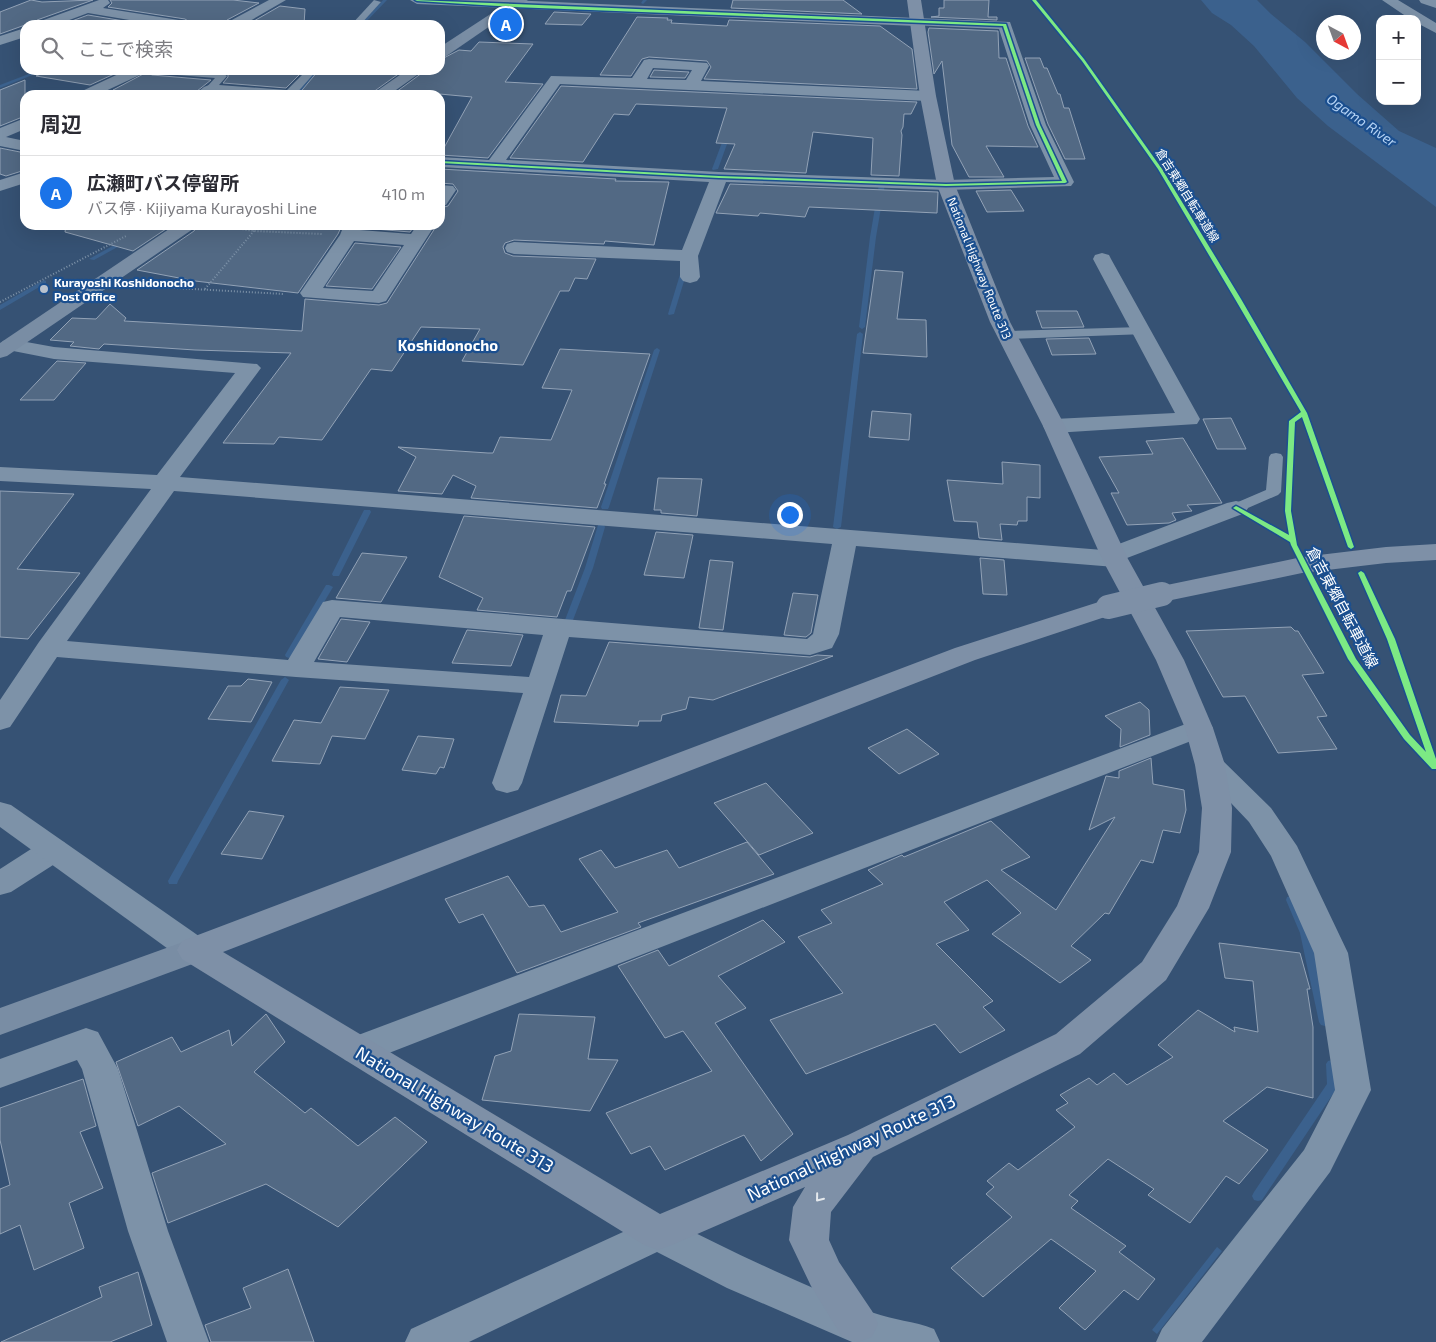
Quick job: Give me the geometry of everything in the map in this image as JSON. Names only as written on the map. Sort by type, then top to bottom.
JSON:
[{"type":"highway","name":"National Highway Route 313","points":[[194,950],[658,1233],[861,1146],[1068,1044],[1154,972],[1193,908],[1215,852],[1217,808],[1210,765],[1199,728],[1170,660],[1114,557],[1054,426],[1000,322],[946,185],[928,96],[915,11]]},
{"type":"highway","points":[[194,950],[965,654],[1108,607],[1302,565],[1386,555],[1436,552]]},
{"type":"highway","points":[[857,1324],[825,1274],[809,1240],[812,1207],[861,1146]]},
{"type":"main road","points":[[445,51],[517,3]]},
{"type":"main road","points":[[387,90],[409,75]]},
{"type":"main road","points":[[5,348],[180,230]]},
{"type":"main road","points":[[0,1022],[194,950]]},
{"type":"street","points":[[56,20],[110,0]]},
{"type":"street","points":[[242,20],[279,0]]},
{"type":"street","points":[[417,0],[915,11],[1005,24],[1038,126],[1065,182],[946,185],[719,177],[445,162]]},
{"type":"street","points":[[1389,0],[1436,29]]},
{"type":"street","points":[[1426,0],[1436,4]]},
{"type":"street","points":[[86,9],[154,20]]},
{"type":"street","points":[[0,41],[20,34]]},
{"type":"street","points":[[637,82],[649,63],[702,66],[690,86]]},
{"type":"street","points":[[96,90],[128,75]]},
{"type":"street","points":[[494,165],[556,79],[928,96]]},
{"type":"street","points":[[0,134],[20,124]]},
{"type":"street","points":[[0,141],[20,145]]},
{"type":"street","points":[[690,277],[689,256],[719,177]]},
{"type":"street","points":[[0,186],[20,178]]},
{"type":"street","points":[[344,232],[421,232],[379,297],[310,293],[344,232]]},
{"type":"street","points":[[514,248],[689,256]]},
{"type":"street","points":[[1054,426],[1188,419],[1102,259]]},
{"type":"street","points":[[0,721],[166,482],[250,368],[5,348]]},
{"type":"street","points":[[0,474],[166,482],[1114,557],[1236,508]]},
{"type":"street","points":[[296,669],[332,608],[559,628],[810,646],[822,642],[826,634],[846,536]]},
{"type":"street","points":[[508,783],[559,628]]},
{"type":"street","points":[[49,648],[296,669],[540,686]]},
{"type":"street","points":[[358,1050],[1199,728]]},
{"type":"street","points":[[1177,1342],[1317,1161],[1353,1090],[1331,953],[1281,846],[1260,815],[1210,765]]},
{"type":"street","points":[[0,812],[194,950]]},
{"type":"street","points":[[0,884],[53,850]]},
{"type":"street","points":[[0,1074],[86,1042],[100,1069],[148,1231],[188,1342]]},
{"type":"street","points":[[426,1342],[658,1233],[741,1276],[874,1332],[919,1342]]},
{"type":"lane","points":[[360,20],[377,2]]},
{"type":"lane","points":[[209,90],[222,76],[210,75]]},
{"type":"lane","points":[[294,90],[307,75]]},
{"type":"lane","points":[[1007,335],[1141,331]]},
{"type":"lane","points":[[1236,508],[1273,492],[1276,456]]},
{"type":"path","points":[[248,230],[344,232]]},
{"type":"path","points":[[205,289],[254,231]]},
{"type":"path","points":[[0,302],[129,234]]},
{"type":"path","points":[[131,286],[286,294]]},
{"type":"water","name":"Ogamo River","points":[[1201,0],[1257,0],[1316,53],[1316,60],[1323,60],[1357,94],[1399,131],[1436,148],[1436,207],[1328,126],[1297,98],[1254,46],[1231,25],[1212,13]]},
{"type":"water","points":[[1217,1247],[1222,1251],[1157,1334],[1152,1330]]},
{"type":"building","points":[[31,0],[42,2],[93,0],[37,20],[20,20],[20,27],[0,34],[0,12]]},
{"type":"building","points":[[110,0],[233,0],[259,3],[227,20],[186,20],[108,7],[112,3]]},
{"type":"building","points":[[733,0],[843,0],[862,14],[731,8]]},
{"type":"building","points":[[944,0],[989,0],[988,17],[997,17],[997,20],[931,17],[939,16],[939,8],[944,8]]},
{"type":"building","points":[[280,6],[305,9],[304,20],[256,20]]},
{"type":"building","points":[[554,12],[591,14],[582,25],[545,24]]},
{"type":"building","points":[[88,15],[118,20],[74,20]]},
{"type":"building","points":[[637,17],[668,18],[667,20],[672,20],[671,23],[727,26],[729,20],[880,26],[912,49],[917,89],[704,79],[711,67],[707,61],[649,57],[642,59],[631,76],[600,75]]},
{"type":"building","points":[[929,28],[998,31],[999,58],[1006,58],[1028,126],[1038,147],[986,146],[1004,177],[969,177],[952,145],[942,61],[934,74]]},
{"type":"building","points":[[479,42],[533,44],[505,82],[543,84],[488,158],[445,155],[445,146],[472,97],[445,94],[445,90],[399,90],[419,75],[445,75],[445,57],[459,50],[471,51]]},
{"type":"building","points":[[1025,58],[1040,58],[1044,68],[1047,68],[1058,94],[1060,94],[1064,108],[1069,108],[1085,159],[1065,159],[1048,124]]},
{"type":"building","points":[[654,70],[689,72],[685,78],[650,77]]},
{"type":"building","points":[[38,75],[112,75],[90,85],[36,76]]},
{"type":"building","points":[[141,75],[211,80],[198,90],[113,90]]},
{"type":"building","points":[[228,75],[299,75],[286,88],[223,83]]},
{"type":"building","points":[[315,75],[397,75],[376,90],[302,90]]},
{"type":"building","points":[[25,80],[25,90],[20,90],[20,118],[0,126],[0,90]]},
{"type":"building","points":[[561,86],[917,102],[911,114],[904,114],[901,131],[899,176],[871,175],[873,138],[813,132],[806,173],[724,169],[735,144],[716,143],[727,108],[636,104],[629,115],[614,114],[583,162],[510,158]]},
{"type":"building","points":[[0,148],[20,152],[20,172],[6,176],[0,174]]},
{"type":"building","points":[[445,169],[616,179],[615,181],[669,182],[654,245],[605,241],[604,244],[514,240],[505,243],[503,247],[505,253],[513,256],[596,259],[587,279],[575,278],[569,291],[560,291],[523,365],[462,361],[480,329],[421,327],[392,371],[371,369],[322,440],[279,437],[274,444],[223,443],[291,353],[195,350],[104,344],[99,349],[70,346],[74,342],[50,340],[72,318],[96,319],[110,304],[126,318],[124,321],[302,331],[305,299],[379,305],[387,303],[434,230],[445,230],[445,207],[448,206],[458,191],[453,184],[445,183]]},
{"type":"building","points":[[730,184],[938,192],[937,213],[809,207],[805,217],[760,213],[758,216],[716,213]]},
{"type":"building","points":[[1011,190],[1024,211],[987,212],[976,191]]},
{"type":"building","points":[[65,230],[164,230],[133,251],[65,232]]},
{"type":"building","points":[[340,230],[298,293],[195,281],[137,270],[194,231]]},
{"type":"building","points":[[386,230],[411,230],[410,232]]},
{"type":"building","points":[[355,243],[401,247],[372,289],[326,286]]},
{"type":"building","points":[[875,270],[903,272],[897,319],[926,320],[927,357],[863,353]]},
{"type":"building","points":[[1036,311],[1077,311],[1084,327],[1042,328]]},
{"type":"building","points":[[1089,338],[1096,354],[1052,355],[1046,339]]},
{"type":"building","points":[[560,349],[650,354],[597,508],[471,498],[476,486],[453,475],[442,494],[398,491],[416,457],[398,447],[493,453],[500,437],[551,440],[572,390],[542,388]]},
{"type":"building","points":[[57,361],[86,363],[54,400],[20,400]]},
{"type":"building","points":[[872,411],[911,414],[909,440],[869,437]]},
{"type":"building","points":[[1231,418],[1246,449],[1217,449],[1203,419]]},
{"type":"building","points":[[1183,438],[1222,503],[1187,505],[1192,511],[1172,513],[1176,520],[1169,523],[1127,525],[1111,493],[1119,493],[1099,457],[1153,454],[1146,441]]},
{"type":"building","points":[[1002,462],[1040,465],[1040,498],[1027,497],[1027,521],[1018,521],[1017,525],[1000,524],[1002,540],[979,538],[977,522],[954,521],[947,480],[1003,484]]},
{"type":"building","points":[[658,478],[702,479],[697,516],[661,513],[661,510],[654,510]]},
{"type":"building","points":[[0,491],[74,494],[17,569],[80,573],[28,639],[0,637]]},
{"type":"building","points":[[464,516],[595,527],[571,591],[567,591],[557,617],[477,610],[483,598],[439,577]]},
{"type":"building","points":[[656,532],[693,535],[684,578],[644,575]]},
{"type":"building","points":[[362,553],[407,557],[381,602],[336,598]]},
{"type":"building","points":[[980,558],[1004,560],[1007,595],[983,594]]},
{"type":"building","points":[[710,560],[733,562],[723,630],[699,628]]},
{"type":"building","points":[[793,593],[818,595],[811,633],[806,637],[784,635]]},
{"type":"building","points":[[341,619],[370,622],[347,662],[318,659]]},
{"type":"building","points":[[1291,627],[1298,631],[1324,673],[1302,675],[1327,716],[1317,717],[1337,749],[1278,753],[1245,696],[1223,697],[1186,631]]},
{"type":"building","points":[[467,630],[523,635],[511,666],[452,663]]},
{"type":"building","points":[[609,642],[810,657],[817,655],[833,656],[713,700],[689,697],[686,709],[662,715],[661,721],[639,721],[638,726],[554,722],[561,695],[586,696]]},
{"type":"building","points":[[248,679],[272,682],[251,722],[208,719],[228,686],[241,686]]},
{"type":"building","points":[[340,687],[389,690],[365,739],[332,736],[320,764],[272,761],[294,720],[321,723]]},
{"type":"building","points":[[1140,702],[1149,710],[1150,735],[1120,747],[1121,729],[1105,716]]},
{"type":"building","points":[[907,729],[939,754],[899,774],[868,748]]},
{"type":"building","points":[[418,736],[454,739],[444,768],[440,767],[436,774],[402,770]]},
{"type":"building","points":[[1151,758],[1153,784],[1184,790],[1186,810],[1180,833],[1163,830],[1153,863],[1141,860],[1109,914],[1105,913],[1071,946],[1091,960],[1060,983],[992,934],[1021,913],[987,880],[944,902],[969,930],[936,944],[993,1001],[983,1007],[1005,1030],[960,1053],[935,1024],[806,1074],[770,1020],[843,993],[798,937],[832,923],[821,910],[883,884],[868,870],[991,821],[1030,857],[1001,870],[1056,910],[1115,817],[1089,830],[1106,776],[1119,778],[1119,771]]},
{"type":"building","points":[[766,783],[813,833],[759,855],[714,803]]},
{"type":"building","points":[[249,811],[284,816],[262,859],[221,854]]},
{"type":"building","points":[[747,842],[774,874],[638,923],[641,927],[517,973],[483,914],[459,923],[445,899],[508,876],[529,907],[544,905],[561,932],[618,912],[579,859],[601,850],[615,868],[667,850],[679,868]]},
{"type":"building","points":[[763,920],[785,942],[718,976],[746,1008],[715,1023],[793,1134],[761,1161],[744,1135],[665,1170],[650,1146],[631,1154],[606,1113],[712,1071],[683,1031],[665,1038],[618,966],[658,950],[669,966]]},
{"type":"building","points":[[1219,943],[1300,953],[1310,989],[1307,989],[1313,1027],[1313,1098],[1267,1087],[1223,1121],[1268,1150],[1239,1184],[1226,1176],[1190,1223],[1148,1195],[1154,1189],[1108,1159],[1069,1195],[1078,1201],[1071,1208],[1126,1246],[1119,1252],[1155,1279],[1138,1300],[1124,1290],[1085,1330],[1059,1308],[1096,1271],[1051,1239],[983,1297],[951,1268],[1012,1217],[986,1194],[994,1187],[987,1181],[1009,1163],[1018,1170],[1075,1127],[1056,1110],[1068,1103],[1060,1095],[1089,1078],[1097,1085],[1114,1073],[1127,1085],[1173,1057],[1158,1045],[1198,1010],[1235,1032],[1234,1027],[1258,1032],[1253,981],[1225,978]]},
{"type":"building","points":[[266,1014],[285,1042],[254,1072],[305,1113],[311,1108],[358,1146],[395,1117],[427,1142],[338,1227],[266,1184],[168,1223],[152,1173],[226,1144],[179,1106],[138,1126],[116,1062],[172,1037],[181,1052],[229,1030],[232,1046]]},
{"type":"building","points":[[519,1014],[595,1017],[588,1059],[618,1060],[590,1111],[482,1100],[495,1056],[511,1051]]},
{"type":"building","points":[[83,1079],[96,1126],[80,1132],[103,1188],[69,1203],[84,1248],[34,1270],[20,1225],[0,1234],[0,1189],[10,1185],[0,1140],[0,1108]]},
{"type":"building","points":[[288,1269],[314,1342],[211,1342],[205,1325],[251,1308],[243,1288]]},
{"type":"building","points":[[138,1272],[152,1325],[110,1342],[1,1342],[102,1297],[99,1287]]},
{"type":"waterway","points":[[366,20],[385,0]]},
{"type":"waterway","points":[[0,87],[30,75]]},
{"type":"waterway","points":[[300,90],[313,75]]},
{"type":"waterway","points":[[715,169],[728,133]]},
{"type":"waterway","points":[[862,327],[873,237],[882,184]]},
{"type":"waterway","points":[[92,259],[120,244]]},
{"type":"waterway","points":[[671,314],[685,268]]},
{"type":"waterway","points":[[0,308],[44,282]]},
{"type":"waterway","points":[[837,527],[860,334]]},
{"type":"waterway","points":[[605,507],[657,350]]},
{"type":"waterway","points":[[336,574],[367,512]]},
{"type":"waterway","points":[[569,620],[589,568],[601,527]]},
{"type":"waterway","points":[[289,655],[329,587]]},
{"type":"waterway","points":[[173,881],[285,680]]},
{"type":"waterway","points":[[1291,900],[1305,933],[1325,1022]]},
{"type":"waterway","points":[[1258,1196],[1333,1085],[1332,1064]]},
{"type":"cycle path","points":[[417,0],[513,6],[1005,25],[1038,125],[1065,182],[946,185],[719,177],[445,162]]},
{"type":"cycle path","name":"倉吉東郷自転車道線","points":[[1034,0],[1083,60],[1160,169],[1238,299],[1304,413],[1351,547]]},
{"type":"cycle path","name":"倉吉東郷自転車道線","points":[[1304,413],[1292,421],[1288,511],[1294,545],[1352,659],[1407,737],[1435,767]]},
{"type":"cycle path","points":[[1236,508],[1292,540]]},
{"type":"cycle path","points":[[1361,573],[1391,639],[1433,762]]},
{"type":"place","name":"広瀬町バス停留所","points":[[506,24]]},
{"type":"place","name":"Kurayoshi Koshidonocho Post Office","points":[[44,289]]},
{"type":"district","name":"Koshidonocho","points":[[448,345]]}]
